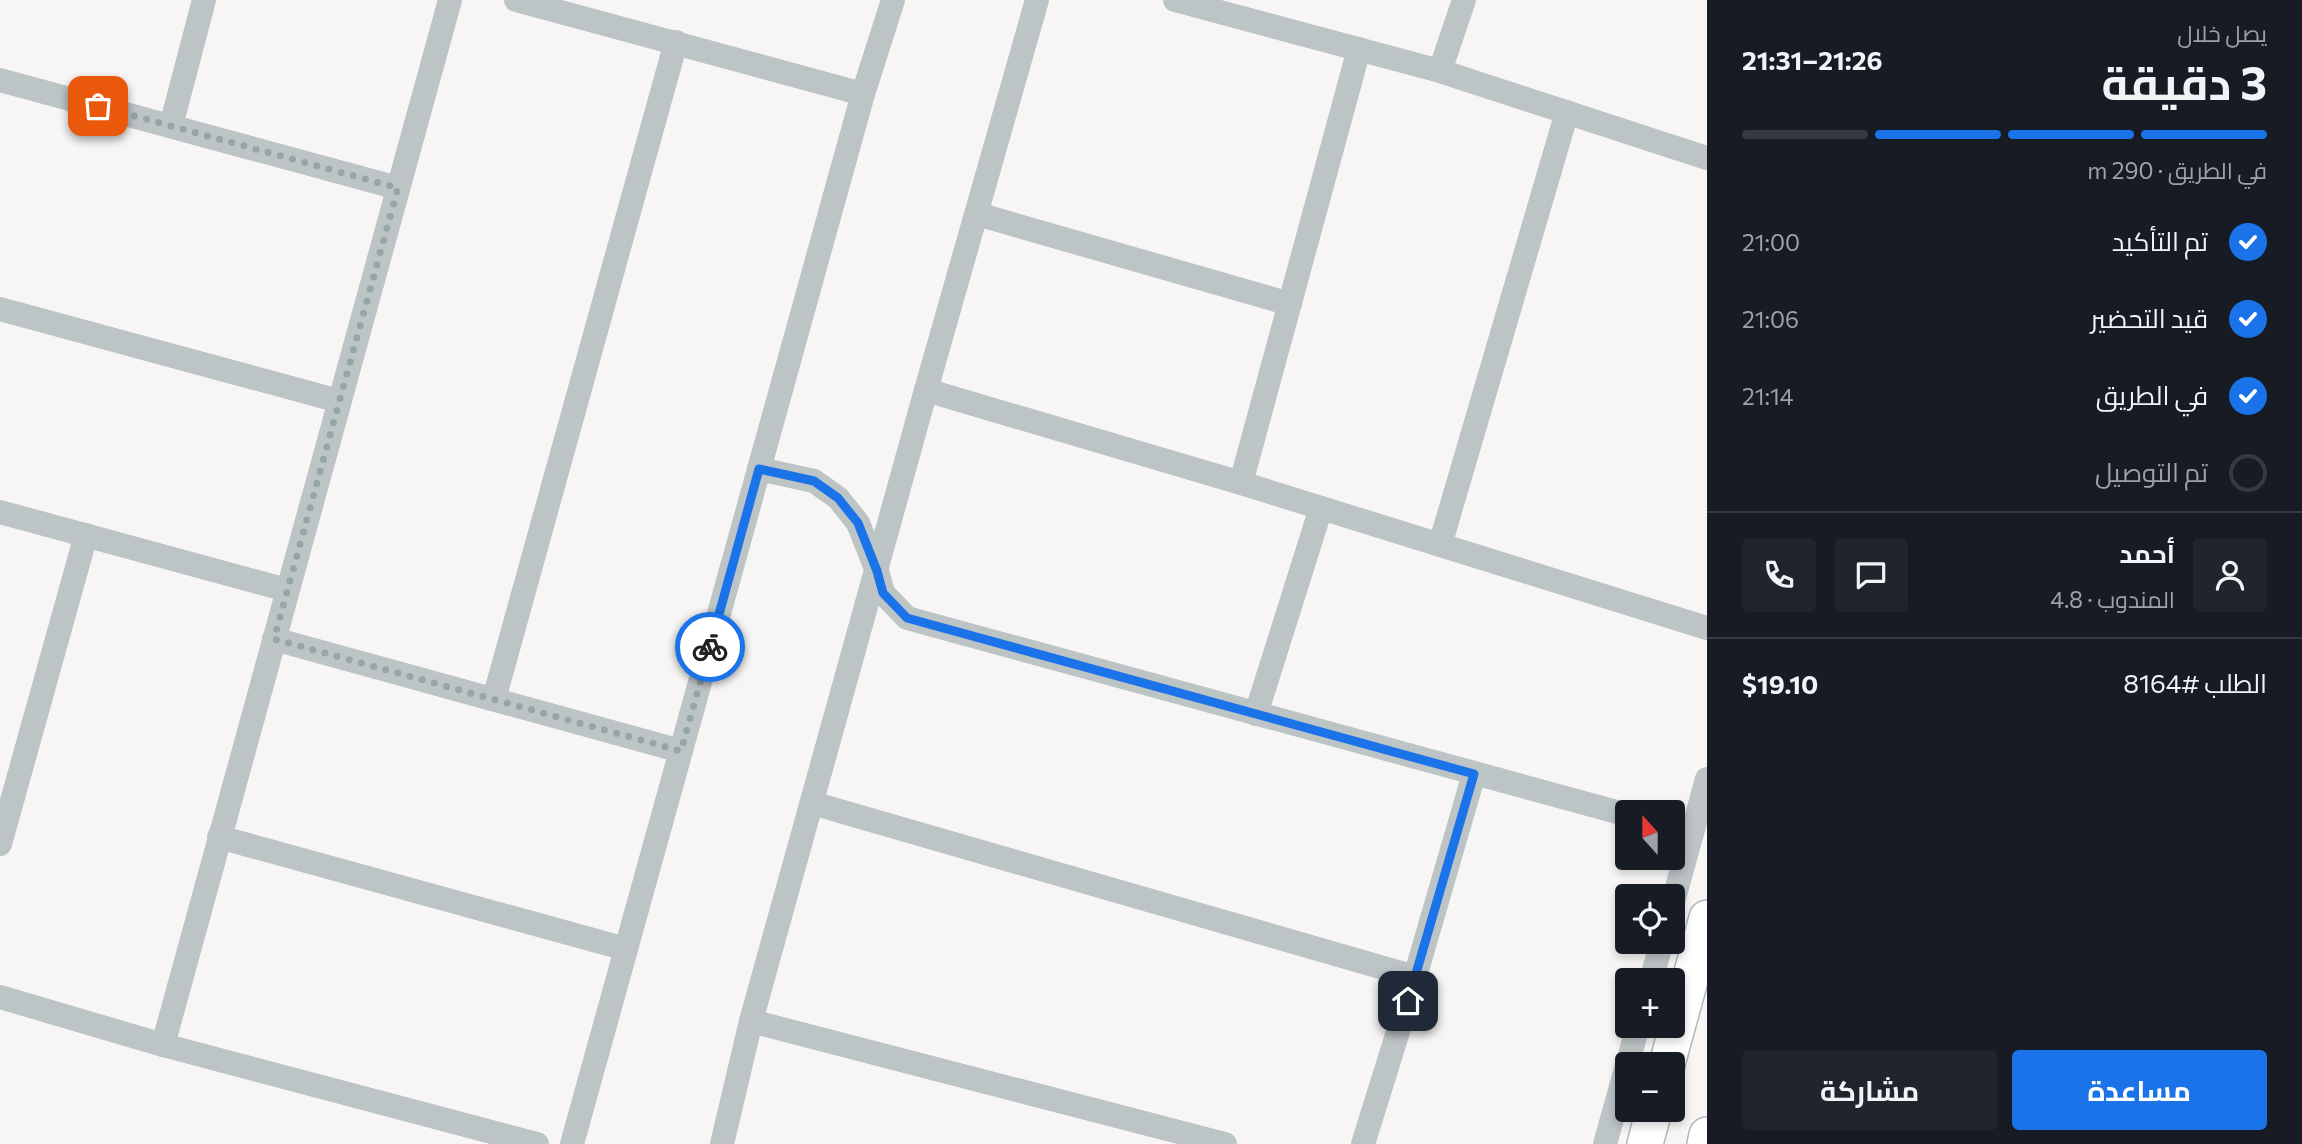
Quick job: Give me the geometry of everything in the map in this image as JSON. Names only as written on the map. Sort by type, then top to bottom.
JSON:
[{"type":"street","points":[[171,126],[204,0]]},
{"type":"street","points":[[163,1045],[450,0]]},
{"type":"street","points":[[516,0],[676,41],[863,94]]},
{"type":"street","points":[[572,1144],[863,94],[893,0]]},
{"type":"street","points":[[722,1144],[751,1021],[1037,0]]},
{"type":"street","points":[[1175,0],[1440,71],[1707,158]]},
{"type":"street","points":[[1440,71],[1464,0]]},
{"type":"street","points":[[494,699],[676,41]]},
{"type":"street","points":[[1241,483],[1359,49]]},
{"type":"street","points":[[0,80],[398,188]]},
{"type":"street","points":[[1440,545],[1567,112]]},
{"type":"street","points":[[977,214],[1290,304]]},
{"type":"street","points":[[0,309],[339,401]]},
{"type":"street","points":[[926,390],[1241,483],[1707,628]]},
{"type":"street","points":[[759,469],[814,481],[838,498],[858,523],[883,593],[907,618],[1615,812]]},
{"type":"street","points":[[1256,714],[1321,508]]},
{"type":"street","points":[[0,512],[287,590]]},
{"type":"street","points":[[0,844],[86,535]]},
{"type":"street","points":[[274,639],[681,751]]},
{"type":"street","points":[[1363,1144],[1474,774]]},
{"type":"street","points":[[1685,824],[1707,779]]},
{"type":"street","points":[[812,803],[1415,977]]},
{"type":"street","points":[[219,837],[626,949]]},
{"type":"street","points":[[1670,1052],[1707,918]]},
{"type":"street","points":[[0,997],[163,1045],[537,1144]]},
{"type":"street","points":[[751,1021],[1226,1144]]},
{"type":"street","points":[[1605,1144],[1635,1038]]},
{"type":"street","points":[[1645,1144],[1651,1122]]},
{"type":"street","points":[[1705,1144],[1707,1135]]},
{"type":"way so far","points":[[98,106],[398,188],[274,639],[681,751],[710,647]]},
{"type":"route","points":[[710,647],[759,469],[814,481],[838,498],[858,523],[883,593],[907,618],[1474,774],[1408,1001]]}]
